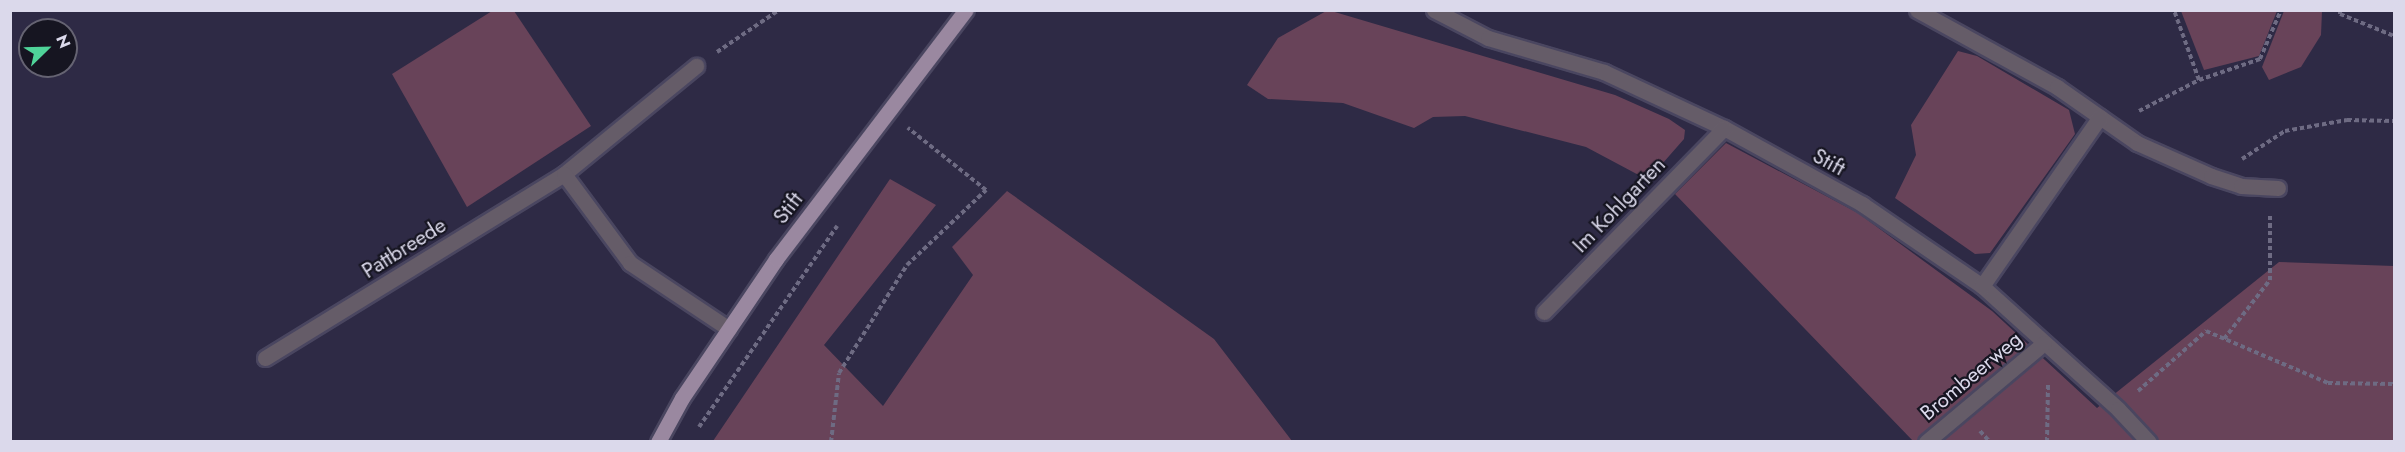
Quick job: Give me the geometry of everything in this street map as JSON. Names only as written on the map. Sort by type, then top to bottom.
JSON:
[{"type":"main road","name":"Stift","points":[[658,441],[776,259],[966,10]]},
{"type":"street","name":"Stift","points":[[1434,10],[1488,38],[1604,72],[1724,128],[1862,204],[1983,286],[2118,409],[2149,441]]},
{"type":"street","points":[[1917,10],[2057,87],[2137,144],[2223,180],[2274,188]]},
{"type":"street","name":"Pattbreede","points":[[265,358],[564,174],[696,66]]},
{"type":"street","points":[[1983,286],[2100,117]]},
{"type":"street","name":"Im Kohlgarten","points":[[1544,312],[1724,128]]},
{"type":"street","points":[[564,174],[630,263],[729,329]]},
{"type":"street","name":"Brombeerweg","points":[[1926,441],[2044,343]]},
{"type":"path","points":[[696,66],[779,10]]},
{"type":"path","points":[[2174,10],[2199,80]]},
{"type":"path","points":[[2100,117],[2131,115],[2199,80],[2260,59],[2281,10]]},
{"type":"path","points":[[2340,10],[2340,14],[2394,36]]},
{"type":"path","points":[[2223,180],[2248,151],[2285,131],[2347,120],[2394,121]]},
{"type":"path","points":[[831,441],[840,373],[907,265],[986,190],[906,127],[899,136]]},
{"type":"path","points":[[2224,339],[2270,280],[2274,188]]},
{"type":"path","points":[[696,432],[845,215]]},
{"type":"path","points":[[2118,409],[2206,331],[2328,382],[2394,384]]},
{"type":"path","points":[[2044,343],[2049,395],[2047,441]]},
{"type":"shaded area","points":[[1328,10],[1615,95],[1669,119],[1685,130],[1684,139],[1648,180],[1586,147],[1465,116],[1433,117],[1414,128],[1343,103],[1268,99],[1247,85],[1278,38]]},
{"type":"shaded area","points":[[2181,10],[2277,11],[2259,56],[2204,70]]},
{"type":"shaded area","points":[[492,11],[514,11],[591,126],[467,207],[392,74]]},
{"type":"shaded area","points":[[2284,11],[2322,11],[2321,35],[2301,67],[2269,80],[2262,67]]},
{"type":"shaded area","points":[[1958,51],[1977,56],[2069,110],[2075,134],[1990,253],[1975,254],[1895,198],[1916,155],[1911,125]]},
{"type":"shaded area","points":[[1726,143],[1858,213],[1992,311],[2097,408],[2279,262],[2394,266],[2394,441],[1913,441],[1675,194]]},
{"type":"shaded area","points":[[890,179],[936,205],[824,345],[883,406],[973,275],[952,247],[1007,191],[1214,339],[1292,441],[713,441]]}]
